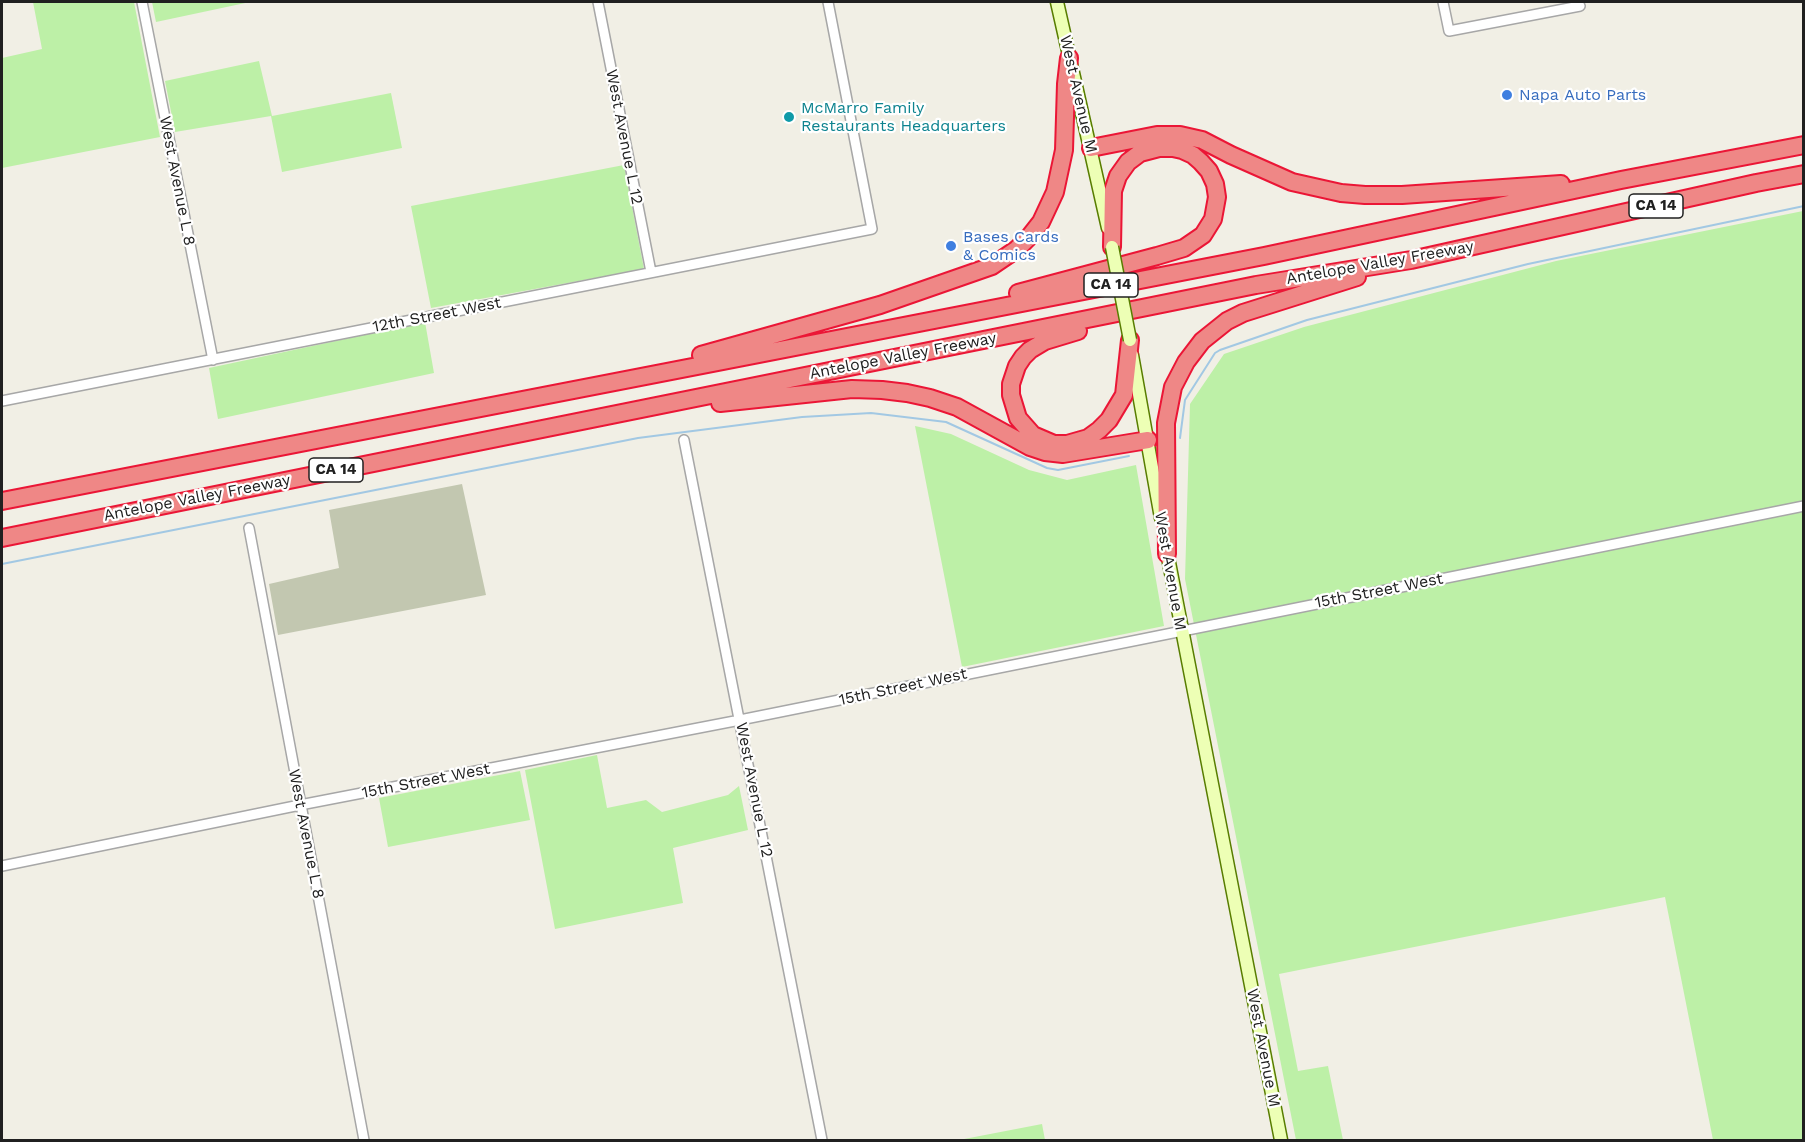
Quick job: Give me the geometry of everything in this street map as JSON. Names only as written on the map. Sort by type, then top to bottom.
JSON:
[{"type":"highway","points":[[600,384],[791,328],[880,305],[992,266],[1006,257],[1030,236],[1041,222],[1055,192],[1064,150],[1069,58]]},
{"type":"highway","points":[[1091,148],[1157,135],[1180,135],[1202,140],[1292,182],[1341,193],[1365,195],[1402,195],[1622,180]]},
{"type":"highway","name":"Antelope Valley Freeway","points":[[2,501],[1264,256],[1622,180],[1803,145]]},
{"type":"highway","points":[[886,328],[1184,248],[1203,235],[1213,219],[1217,197],[1215,184],[1209,171],[1193,155],[1173,148],[1159,148],[1140,153],[1128,162],[1118,176],[1113,191],[1112,247]]},
{"type":"highway","name":"Antelope Valley Freeway","points":[[2,538],[1256,285],[1411,260],[1803,174]]},
{"type":"highway","points":[[1167,554],[1166,423],[1173,387],[1193,352],[1214,331],[1243,313],[1411,260]]},
{"type":"highway","points":[[1130,340],[1124,395],[1100,430],[1088,438],[1067,444],[1054,444],[1042,440],[1025,427],[1018,418],[1011,396],[1011,384],[1017,366],[1023,357],[1036,346],[1053,338],[1256,285]]},
{"type":"highway","points":[[672,403],[702,405],[852,389],[882,390],[919,395],[957,407],[1030,447],[1045,452],[1063,454],[1148,440]]},
{"type":"main road","name":"West Avenue M","points":[[1057,2],[1112,247],[1181,631],[1281,1140]]},
{"type":"street","name":"West Avenue L 8","points":[[142,2],[213,360]]},
{"type":"street","name":"West Avenue L 12","points":[[598,2],[651,272]]},
{"type":"street","name":"12th Street West","points":[[2,401],[872,229],[828,2]]},
{"type":"street","points":[[1443,2],[1449,31],[1580,6]]},
{"type":"street","name":"West Avenue L 12","points":[[684,440],[822,1140]]},
{"type":"street","name":"15th Street West","points":[[2,866],[1803,506]]},
{"type":"street","name":"West Avenue L 8","points":[[249,528],[364,1140]]},
{"type":"shaded area","points":[[462,484],[486,595],[278,635],[269,584],[339,568],[329,510]]},
{"type":"green space","points":[[33,2],[134,2],[160,137],[2,168],[2,58],[42,49]]},
{"type":"green space","points":[[152,2],[250,2],[156,22]]},
{"type":"green space","points":[[259,61],[272,116],[391,93],[402,148],[282,172],[271,116],[175,132],[165,81]]},
{"type":"green space","points":[[624,165],[644,269],[431,308],[411,206]]},
{"type":"green space","points":[[1803,211],[1803,1140],[1713,1140],[1665,897],[1279,974],[1298,1071],[1328,1066],[1343,1140],[1296,1140],[1185,579],[1190,404],[1224,354],[1304,327],[1556,261]]},
{"type":"green space","points":[[425,322],[434,373],[218,419],[209,368]]},
{"type":"green space","points":[[915,426],[951,434],[1029,470],[1067,480],[1136,465],[1164,626],[962,667]]},
{"type":"green space","points":[[597,755],[607,808],[646,800],[662,812],[728,795],[739,786],[748,830],[673,848],[683,903],[555,929],[525,770]]},
{"type":"green space","points":[[520,771],[530,820],[388,847],[379,798]]},
{"type":"green space","points":[[1042,1124],[1045,1140],[959,1140]]},
{"type":"waterway","points":[[1180,438],[1185,400],[1215,353],[1220,350],[1307,320],[1528,264],[1804,206]]},
{"type":"waterway","points":[[2,564],[638,438],[802,417],[871,413],[946,422],[1047,468],[1058,470],[1129,456]]},
{"type":"place","name":"Napa Auto Parts","points":[[1507,95]]},
{"type":"place","name":"McMarro Family Restaurants Headquarters","points":[[789,117]]},
{"type":"place","name":"Bases Cards & Comics","points":[[951,246]]}]
